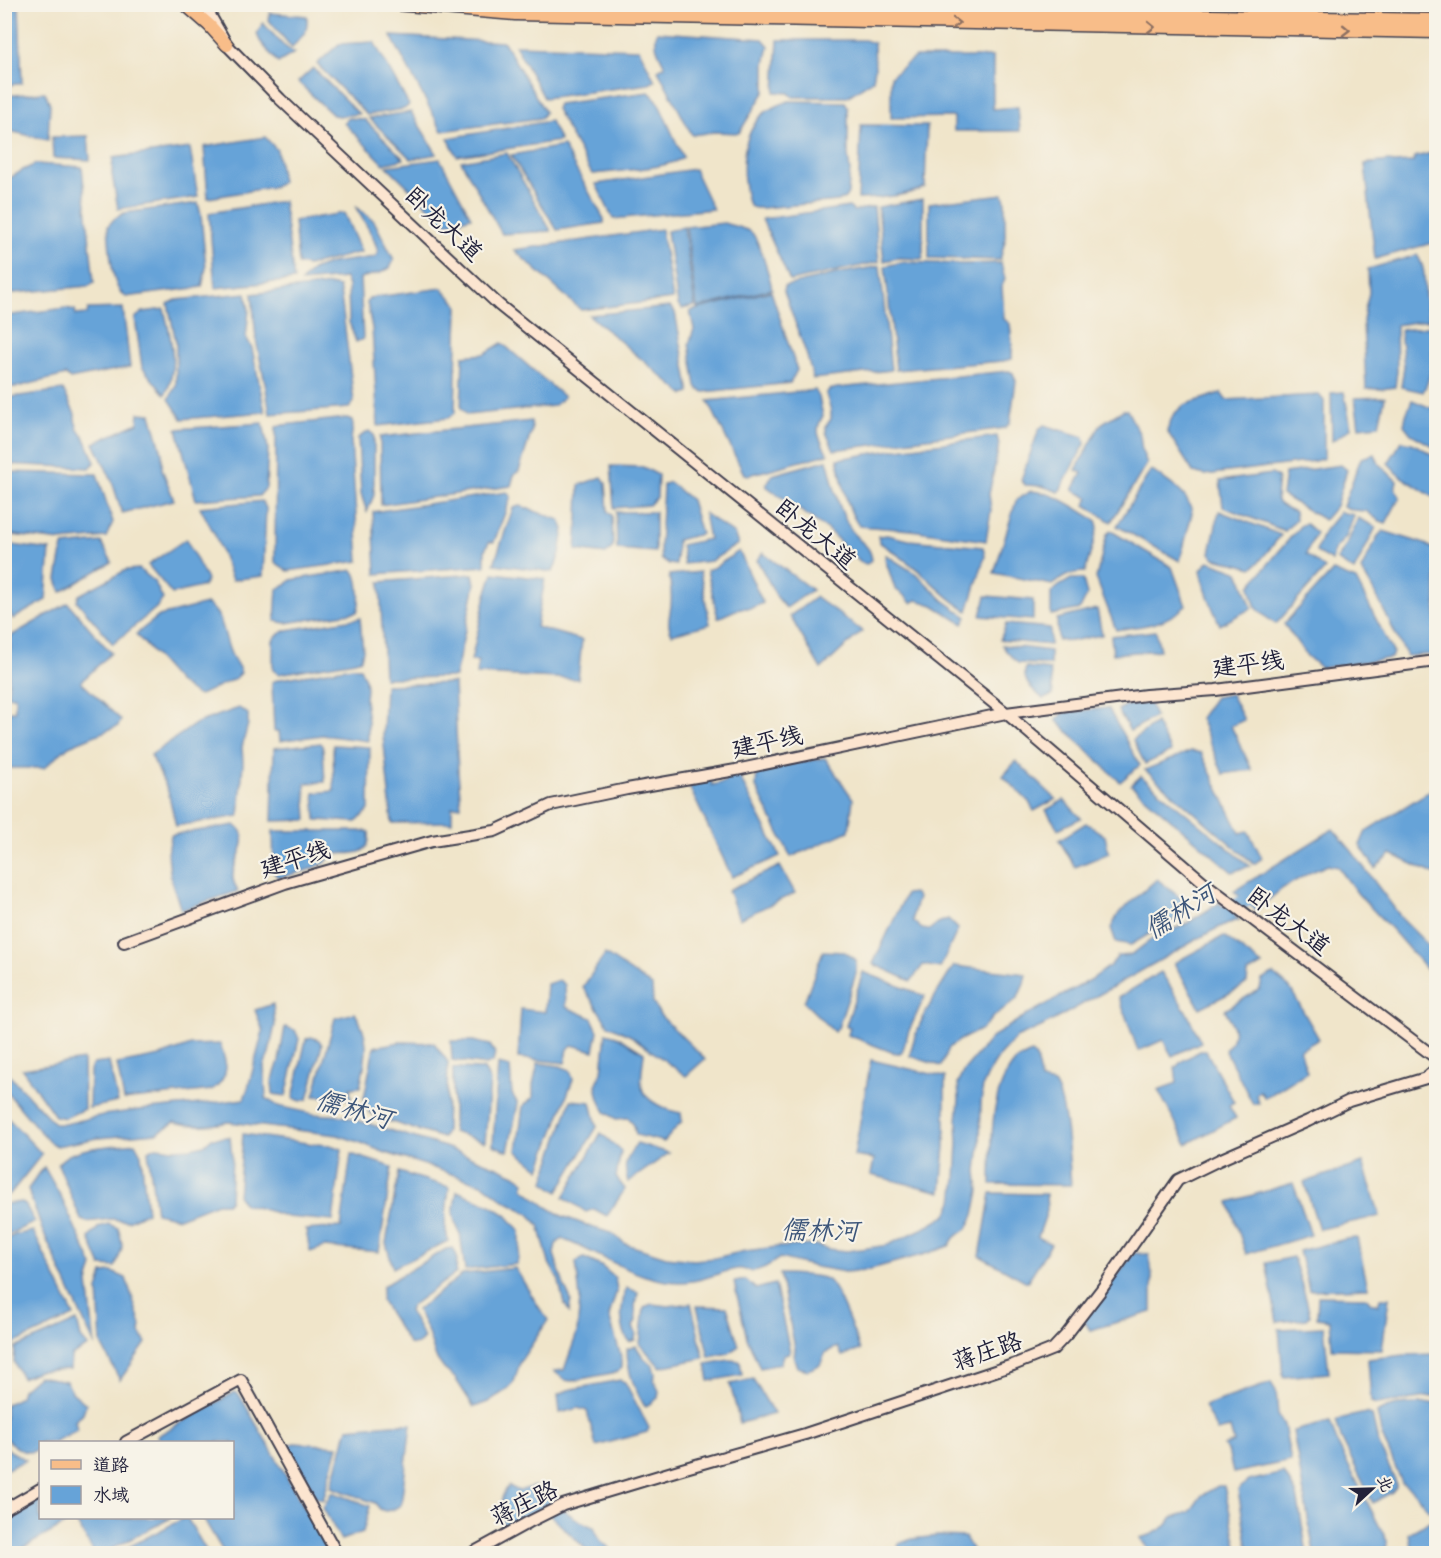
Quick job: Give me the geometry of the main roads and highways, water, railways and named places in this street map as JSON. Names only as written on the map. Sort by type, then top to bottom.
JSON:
[{"type":"main road","points":[[185,4],[227,45]]},
{"type":"main road","points":[[394,4],[515,14],[1437,32]]},
{"type":"main road","points":[[540,4],[1437,20]]},
{"type":"water","points":[[19,7],[22,83],[5,86],[5,9]]},
{"type":"water","points":[[270,13],[307,16],[304,34],[292,48],[268,19]]},
{"type":"water","points":[[263,23],[283,45],[294,53],[278,63],[257,34]]},
{"type":"water","points":[[657,32],[763,39],[769,46],[765,64],[765,91],[739,133],[714,132],[692,135],[658,70],[665,66],[656,45]]},
{"type":"water","points":[[391,36],[504,42],[545,112],[541,118],[442,131]]},
{"type":"water","points":[[778,40],[865,40],[874,43],[873,80],[847,97],[793,97],[789,93],[775,92]]},
{"type":"water","points":[[374,42],[409,105],[404,109],[367,115],[317,64],[339,44]]},
{"type":"water","points":[[515,45],[639,49],[655,81],[649,84],[544,98]]},
{"type":"water","points":[[915,57],[993,57],[993,109],[1018,107],[1020,131],[954,131],[954,117],[891,118],[891,76]]},
{"type":"water","points":[[313,68],[359,114],[333,115],[298,82]]},
{"type":"water","points":[[45,92],[50,104],[48,140],[5,130],[5,96]]},
{"type":"water","points":[[649,92],[657,100],[683,157],[655,167],[592,174],[556,109],[558,104]]},
{"type":"water","points":[[789,101],[845,102],[848,107],[850,170],[848,193],[845,198],[838,201],[753,208],[746,197],[744,179],[747,141],[754,125],[763,114]]},
{"type":"water","points":[[411,112],[437,154],[411,159],[369,118]]},
{"type":"water","points":[[348,118],[364,119],[404,159],[384,164],[344,123]]},
{"type":"water","points":[[550,121],[560,141],[457,156],[448,138]]},
{"type":"water","points":[[861,125],[927,126],[925,187],[902,194],[858,199]]},
{"type":"water","points":[[88,136],[90,160],[53,158],[52,137]]},
{"type":"water","points":[[265,137],[277,150],[282,182],[273,187],[208,198],[204,147]]},
{"type":"water","points":[[563,146],[604,219],[604,223],[557,230],[511,155]]},
{"type":"water","points":[[190,148],[198,197],[118,209],[112,174],[113,158]]},
{"type":"water","points":[[1436,152],[1436,242],[1375,259],[1365,164],[1389,161],[1393,163],[1413,162],[1415,157]]},
{"type":"water","points":[[507,153],[551,231],[502,234],[461,161]]},
{"type":"water","points":[[440,159],[471,217],[446,224],[387,166]]},
{"type":"water","points":[[36,164],[82,167],[94,282],[89,286],[5,294],[5,181]]},
{"type":"water","points":[[694,169],[713,209],[613,219],[596,184]]},
{"type":"water","points":[[1003,194],[1005,241],[1000,260],[929,258],[929,203]]},
{"type":"water","points":[[923,199],[923,259],[898,258],[884,261],[878,207]]},
{"type":"water","points":[[283,201],[294,280],[215,288],[209,213]]},
{"type":"water","points":[[198,203],[206,268],[202,287],[126,297],[120,291],[114,277],[108,226],[124,213]]},
{"type":"water","points":[[355,206],[374,221],[394,260],[390,268],[360,278],[363,339],[356,342],[349,322],[348,286],[345,278],[301,282],[312,270],[331,263],[375,257],[378,253],[372,235]]},
{"type":"water","points":[[849,207],[854,211],[874,207],[879,262],[790,281],[762,219]]},
{"type":"water","points":[[344,213],[361,252],[308,266],[298,264],[294,221]]},
{"type":"water","points":[[724,223],[743,228],[755,237],[772,289],[697,308],[686,227]]},
{"type":"water","points":[[684,227],[695,306],[682,309],[678,305],[667,231]]},
{"type":"water","points":[[661,229],[673,299],[581,310],[514,250]]},
{"type":"water","points":[[1417,255],[1423,269],[1429,320],[1396,325],[1395,387],[1366,389],[1363,321],[1369,293],[1368,269]]},
{"type":"water","points":[[903,262],[1001,263],[1005,279],[1002,286],[1004,319],[1010,324],[1012,359],[896,370],[885,266]]},
{"type":"water","points":[[880,266],[891,370],[813,379],[784,291],[785,286]]},
{"type":"water","points":[[329,285],[339,287],[354,402],[349,408],[270,414],[256,340],[252,294]]},
{"type":"water","points":[[442,288],[458,305],[455,413],[448,418],[378,426],[372,328],[367,303],[369,298]]},
{"type":"water","points":[[771,291],[797,370],[790,383],[704,392],[699,390],[696,386],[689,344],[694,329],[690,311]]},
{"type":"water","points":[[246,293],[249,310],[246,337],[252,348],[265,412],[182,419],[169,399],[176,385],[176,342],[168,304],[176,300]]},
{"type":"water","points":[[670,307],[675,312],[690,393],[684,395],[589,315]]},
{"type":"water","points":[[66,308],[75,310],[76,315],[87,314],[88,309],[123,308],[130,367],[70,379],[66,375],[17,387],[6,387],[5,316]]},
{"type":"water","points":[[164,309],[173,364],[165,395],[142,367],[135,318],[143,312]]},
{"type":"water","points":[[1431,326],[1433,351],[1427,384],[1423,392],[1401,387],[1404,366],[1400,330]]},
{"type":"water","points":[[502,343],[564,397],[554,406],[467,415],[461,408],[463,356],[484,354]]},
{"type":"water","points":[[1009,371],[1013,373],[1016,381],[1010,423],[1005,428],[834,450],[826,432],[826,426],[831,419],[826,394],[829,390]]},
{"type":"water","points":[[63,390],[75,414],[78,430],[84,436],[95,462],[90,468],[5,464],[5,398]]},
{"type":"water","points":[[815,390],[823,416],[818,431],[828,454],[749,475],[744,474],[708,401]]},
{"type":"water","points":[[1344,392],[1351,428],[1332,441],[1331,393]]},
{"type":"water","points":[[1221,393],[1226,400],[1319,395],[1324,401],[1324,458],[1205,475],[1193,472],[1167,431],[1173,415],[1184,405]]},
{"type":"water","points":[[1385,397],[1379,425],[1359,427],[1355,398]]},
{"type":"water","points":[[1412,400],[1436,410],[1436,448],[1411,434],[1404,425]]},
{"type":"water","points":[[1123,410],[1127,410],[1140,435],[1142,451],[1147,464],[1111,522],[1085,505],[1089,498],[1073,490],[1082,473],[1076,470],[1101,424]]},
{"type":"water","points":[[139,413],[151,414],[162,453],[162,469],[174,500],[122,513],[112,481],[94,443],[138,423]]},
{"type":"water","points":[[347,418],[352,420],[353,426],[351,440],[359,561],[288,571],[275,562],[276,427]]},
{"type":"water","points":[[531,421],[532,430],[519,471],[514,475],[511,486],[381,505],[380,437]]},
{"type":"water","points":[[263,423],[268,448],[266,488],[259,496],[196,500],[177,429]]},
{"type":"water","points":[[1044,425],[1084,437],[1085,444],[1059,492],[1042,486],[1025,485],[1021,480],[1039,429]]},
{"type":"water","points":[[369,431],[374,435],[374,495],[367,512],[361,494],[358,438]]},
{"type":"water","points":[[997,436],[999,445],[989,494],[991,510],[986,541],[911,530],[859,526],[845,494],[838,459]]},
{"type":"water","points":[[1402,441],[1412,443],[1436,456],[1436,499],[1400,476],[1388,463]]},
{"type":"water","points":[[1375,454],[1379,464],[1397,481],[1395,488],[1400,497],[1386,523],[1366,511],[1352,510],[1343,506],[1361,458]]},
{"type":"water","points":[[827,460],[837,498],[848,525],[869,551],[872,560],[867,564],[862,563],[828,530],[766,486],[772,475]]},
{"type":"water","points":[[1341,465],[1347,470],[1336,506],[1324,520],[1282,495],[1285,473]]},
{"type":"water","points":[[611,466],[643,467],[658,475],[657,497],[649,505],[614,508]]},
{"type":"water","points":[[1151,470],[1182,493],[1190,506],[1192,513],[1180,561],[1117,526]]},
{"type":"water","points":[[5,472],[97,474],[113,522],[106,537],[61,541],[5,534]]},
{"type":"water","points":[[1272,474],[1278,478],[1277,500],[1282,506],[1295,512],[1296,519],[1285,531],[1223,507],[1220,481]]},
{"type":"water","points":[[602,477],[606,483],[608,512],[612,515],[613,547],[606,554],[576,550],[579,485]]},
{"type":"water","points":[[669,482],[691,500],[701,534],[677,540],[676,565],[661,559],[660,551],[663,485]]},
{"type":"water","points":[[1031,491],[1057,497],[1096,520],[1098,527],[1085,572],[1067,576],[1052,585],[994,573],[1016,501]]},
{"type":"water","points":[[507,492],[511,497],[494,542],[489,542],[485,550],[485,566],[376,574],[373,512]]},
{"type":"water","points":[[262,501],[266,508],[263,576],[232,580],[215,535],[200,507]]},
{"type":"water","points":[[520,506],[560,520],[564,529],[560,553],[553,572],[494,564],[513,508]]},
{"type":"water","points":[[1219,511],[1281,535],[1252,568],[1215,558],[1210,553]]},
{"type":"water","points":[[616,512],[655,512],[655,552],[617,549]]},
{"type":"water","points":[[1340,512],[1354,515],[1346,537],[1334,550],[1332,561],[1316,552],[1323,533]]},
{"type":"water","points":[[704,513],[734,534],[738,544],[711,561],[684,564],[681,545],[709,539]]},
{"type":"water","points":[[1358,518],[1376,527],[1354,571],[1337,560]]},
{"type":"water","points":[[1306,524],[1316,533],[1306,554],[1325,569],[1276,624],[1256,607],[1250,586],[1301,525]]},
{"type":"water","points":[[1111,531],[1172,567],[1186,606],[1161,621],[1116,630],[1096,578],[1107,534]]},
{"type":"water","points":[[1383,531],[1425,544],[1436,550],[1436,654],[1407,656],[1374,590],[1361,570],[1378,536]]},
{"type":"water","points":[[887,535],[909,540],[983,547],[985,556],[968,611],[952,601],[910,564],[879,542],[878,536]]},
{"type":"water","points":[[186,539],[207,580],[204,586],[172,594],[148,565]]},
{"type":"water","points":[[101,542],[112,562],[61,592],[57,579],[63,546]]},
{"type":"water","points":[[5,544],[50,550],[46,600],[13,619],[5,603]]},
{"type":"water","points":[[739,551],[763,603],[751,608],[740,608],[718,618],[707,570]]},
{"type":"water","points":[[763,553],[812,590],[786,608],[777,597],[757,560]]},
{"type":"water","points":[[886,555],[918,575],[943,600],[967,617],[963,624],[933,605],[917,600],[911,603],[895,589],[885,559]]},
{"type":"water","points":[[1209,561],[1239,572],[1252,608],[1220,625],[1201,570]]},
{"type":"water","points":[[139,569],[154,581],[163,599],[156,608],[113,644],[77,601],[79,595],[126,570]]},
{"type":"water","points":[[353,570],[359,590],[357,612],[286,623],[275,621],[277,589],[291,580]]},
{"type":"water","points":[[1333,571],[1356,580],[1393,652],[1391,658],[1321,668],[1307,656],[1284,624]]},
{"type":"water","points":[[700,572],[710,624],[672,634],[669,623],[671,586],[669,575]]},
{"type":"water","points":[[493,573],[545,579],[536,627],[582,640],[578,679],[477,674],[478,661],[471,661]]},
{"type":"water","points":[[473,574],[475,584],[455,677],[384,678],[380,582]]},
{"type":"water","points":[[1071,579],[1083,579],[1087,595],[1080,609],[1051,615],[1051,593]]},
{"type":"water","points":[[986,596],[1033,600],[1033,620],[981,616]]},
{"type":"water","points":[[816,597],[862,631],[821,669],[790,616]]},
{"type":"water","points":[[68,603],[111,653],[81,682],[121,720],[118,726],[69,746],[44,768],[7,768],[9,711],[15,711],[15,696],[8,696],[11,636]]},
{"type":"water","points":[[206,604],[217,614],[229,649],[241,673],[236,678],[198,696],[178,682],[136,634],[159,616]]},
{"type":"water","points":[[1097,609],[1102,635],[1071,641],[1058,640],[1057,619]]},
{"type":"water","points":[[360,618],[363,650],[361,659],[279,674],[273,670],[273,641],[277,635],[287,630]]},
{"type":"water","points":[[1006,624],[1050,628],[1050,645],[1000,640]]},
{"type":"water","points":[[1156,631],[1160,650],[1113,654],[1111,636]]},
{"type":"water","points":[[1002,645],[1050,651],[1050,665],[1018,663]]},
{"type":"water","points":[[352,667],[360,668],[365,679],[368,741],[322,735],[280,741],[279,731],[274,731],[272,682]]},
{"type":"water","points":[[1026,667],[1050,670],[1053,695],[1043,699],[1032,688],[1025,677]]},
{"type":"water","points":[[454,683],[461,806],[452,807],[452,822],[392,823],[383,735],[385,685]]},
{"type":"water","points":[[1231,694],[1244,720],[1231,726],[1252,770],[1223,774],[1200,718],[1215,697]]},
{"type":"water","points":[[1150,703],[1155,717],[1130,731],[1118,710],[1127,705]]},
{"type":"water","points":[[239,708],[248,714],[248,724],[242,747],[239,816],[176,826],[168,791],[151,755],[197,723]]},
{"type":"water","points":[[1108,708],[1140,765],[1120,782],[1056,720],[1065,712]]},
{"type":"water","points":[[1156,723],[1171,752],[1145,764],[1133,740]]},
{"type":"water","points":[[321,743],[325,782],[305,783],[307,820],[272,821],[274,748]]},
{"type":"water","points":[[333,745],[370,747],[369,810],[356,822],[316,820],[314,793],[334,791]]},
{"type":"water","points":[[1191,751],[1201,753],[1240,833],[1248,831],[1262,858],[1254,864],[1145,770]]},
{"type":"water","points":[[825,758],[853,799],[849,831],[791,857],[756,787],[757,769]]},
{"type":"water","points":[[1016,761],[1056,799],[1034,811],[1029,802],[1003,776]]},
{"type":"water","points":[[738,774],[780,856],[732,877],[688,784],[711,778],[712,785],[725,782],[726,776]]},
{"type":"water","points":[[1141,776],[1250,866],[1232,872],[1131,785]]},
{"type":"water","points":[[1436,787],[1436,875],[1391,854],[1375,868],[1360,845],[1366,831]]},
{"type":"water","points":[[1064,800],[1081,818],[1058,829],[1046,810]]},
{"type":"water","points":[[1086,823],[1105,836],[1109,853],[1075,867],[1059,840]]},
{"type":"water","points":[[235,825],[243,837],[243,844],[233,871],[238,891],[181,910],[171,879],[168,854],[171,835]]},
{"type":"water","points":[[1333,829],[1403,920],[1436,953],[1436,980],[1358,894],[1338,867],[1328,865],[1309,873],[1283,888],[1256,910],[1234,891]]},
{"type":"water","points":[[273,831],[365,831],[369,832],[369,841],[363,850],[333,854],[325,863],[279,878],[274,873]]},
{"type":"water","points":[[780,866],[795,893],[739,919],[728,890]]},
{"type":"water","points":[[1157,879],[1193,908],[1131,945],[1116,942],[1111,928],[1119,913]]},
{"type":"water","points":[[914,893],[918,898],[913,921],[922,929],[929,930],[948,919],[958,929],[940,968],[923,965],[911,981],[873,964],[906,894]]},
{"type":"water","points":[[1219,903],[1239,920],[1210,932],[1063,1015],[1016,1038],[1000,1055],[983,1085],[977,1171],[979,1191],[974,1215],[967,1229],[954,1238],[949,1246],[867,1270],[845,1272],[780,1258],[755,1271],[737,1269],[698,1280],[675,1282],[641,1275],[562,1239],[556,1244],[554,1254],[571,1300],[569,1312],[563,1300],[559,1281],[549,1263],[539,1225],[528,1213],[504,1200],[484,1185],[337,1135],[228,1122],[188,1125],[175,1122],[157,1133],[98,1138],[57,1146],[49,1142],[5,1090],[5,1071],[55,1124],[139,1110],[244,1099],[263,1031],[255,1010],[273,1004],[275,1025],[264,1066],[266,1098],[278,1106],[314,1114],[343,1116],[445,1147],[497,1167],[525,1182],[523,1188],[562,1216],[611,1233],[626,1244],[666,1257],[694,1260],[777,1247],[815,1245],[847,1251],[888,1245],[947,1215],[953,1201],[956,1179],[958,1083],[964,1070],[991,1038],[1092,979],[1111,965],[1118,956],[1131,955],[1152,939],[1186,924]]},
{"type":"water","points":[[1224,936],[1262,965],[1248,973],[1247,983],[1200,1008],[1174,963]]},
{"type":"water","points":[[823,951],[845,952],[856,960],[856,974],[838,1028],[834,1032],[804,1002]]},
{"type":"water","points":[[605,954],[652,986],[653,1003],[660,1015],[705,1059],[686,1076],[631,1036],[608,1025],[583,987]]},
{"type":"water","points":[[954,966],[1026,974],[1017,999],[994,1016],[982,1029],[949,1048],[941,1066],[910,1056],[922,1020]]},
{"type":"water","points":[[863,972],[925,996],[908,1033],[902,1053],[894,1053],[848,1035],[850,1027],[846,1026]]},
{"type":"water","points":[[1161,972],[1186,1011],[1201,1042],[1172,1056],[1163,1040],[1138,1051],[1119,997]]},
{"type":"water","points":[[1273,974],[1290,988],[1319,1039],[1300,1050],[1307,1072],[1265,1098],[1260,1091],[1256,1095],[1259,1103],[1253,1104],[1225,1050],[1232,1040],[1233,1030],[1225,1010],[1260,989],[1262,980]]},
{"type":"water","points":[[559,980],[565,985],[566,1007],[592,1018],[598,1031],[594,1051],[572,1045],[568,1049],[565,1063],[518,1058],[521,1009],[545,1012],[547,984]]},
{"type":"water","points":[[355,1013],[366,1041],[366,1057],[360,1087],[350,1088],[351,1099],[314,1096],[335,1018]]},
{"type":"water","points":[[285,1027],[295,1030],[299,1039],[286,1096],[273,1094],[272,1082],[279,1061]]},
{"type":"water","points":[[606,1033],[617,1036],[644,1053],[641,1079],[644,1093],[652,1102],[681,1113],[682,1121],[664,1142],[636,1135],[634,1125],[628,1118],[616,1119],[605,1112],[596,1085],[602,1072]]},
{"type":"water","points":[[311,1037],[319,1040],[322,1045],[308,1099],[301,1101],[293,1098],[306,1039]]},
{"type":"water","points":[[451,1041],[473,1041],[490,1045],[495,1053],[493,1062],[486,1065],[452,1060]]},
{"type":"water","points":[[400,1042],[434,1043],[448,1062],[446,1131],[443,1138],[379,1118],[369,1112],[364,1098],[374,1047]]},
{"type":"water","points":[[220,1044],[226,1064],[225,1075],[212,1090],[124,1100],[117,1064],[160,1056],[191,1045]]},
{"type":"water","points":[[1200,1051],[1206,1051],[1234,1102],[1229,1106],[1236,1118],[1187,1144],[1158,1090],[1177,1083],[1175,1068],[1182,1061]]},
{"type":"water","points":[[1031,1053],[1036,1057],[1041,1081],[1054,1084],[1062,1104],[1067,1132],[1071,1185],[991,1184],[993,1120],[1000,1089],[1015,1062]]},
{"type":"water","points":[[83,1060],[84,1109],[65,1118],[55,1116],[22,1069]]},
{"type":"water","points":[[871,1060],[945,1077],[945,1146],[941,1192],[871,1175],[874,1159],[854,1156]]},
{"type":"water","points":[[109,1062],[118,1102],[89,1108],[90,1070],[93,1064]]},
{"type":"water","points":[[538,1063],[570,1070],[573,1079],[540,1169],[517,1151],[523,1106],[533,1098],[533,1085]]},
{"type":"water","points":[[498,1064],[510,1067],[512,1094],[518,1104],[508,1151],[493,1145]]},
{"type":"water","points":[[453,1068],[484,1069],[490,1081],[485,1142],[453,1132]]},
{"type":"water","points":[[571,1100],[591,1102],[597,1127],[558,1192],[544,1182]]},
{"type":"water","points":[[4,1114],[42,1154],[10,1194],[5,1195]]},
{"type":"water","points":[[601,1133],[621,1151],[616,1177],[625,1189],[607,1216],[594,1209],[586,1212],[564,1197]]},
{"type":"water","points":[[243,1134],[330,1145],[342,1149],[333,1221],[287,1217],[244,1204],[238,1197]]},
{"type":"water","points":[[230,1137],[232,1157],[230,1200],[227,1203],[217,1203],[179,1218],[156,1213],[148,1151],[156,1147],[191,1148],[204,1145],[212,1138]]},
{"type":"water","points":[[135,1143],[141,1154],[147,1212],[128,1221],[111,1219],[87,1222],[81,1220],[58,1164],[64,1158],[82,1150]]},
{"type":"water","points":[[637,1143],[669,1153],[628,1182],[625,1170],[626,1161]]},
{"type":"water","points":[[351,1154],[392,1167],[379,1252],[324,1247],[310,1252],[306,1230],[341,1227]]},
{"type":"water","points":[[1363,1163],[1380,1216],[1319,1229],[1304,1182]]},
{"type":"water","points":[[44,1167],[60,1195],[93,1266],[88,1283],[95,1346],[41,1227],[29,1194],[28,1189]]},
{"type":"water","points":[[399,1172],[449,1187],[445,1224],[448,1241],[393,1268],[386,1243]]},
{"type":"water","points":[[1293,1183],[1311,1235],[1246,1254],[1229,1202]]},
{"type":"water","points":[[457,1191],[492,1206],[506,1215],[520,1231],[517,1264],[465,1270],[460,1233],[453,1213]]},
{"type":"water","points":[[991,1193],[1046,1194],[1047,1211],[1038,1237],[1051,1244],[1027,1282],[980,1256]]},
{"type":"water","points":[[22,1202],[35,1222],[5,1236],[5,1204]]},
{"type":"water","points":[[108,1224],[118,1228],[122,1244],[115,1267],[101,1266],[89,1238],[99,1227]]},
{"type":"water","points":[[33,1231],[74,1316],[13,1344],[5,1328],[5,1240],[14,1235]]},
{"type":"water","points":[[1357,1238],[1368,1288],[1309,1290],[1299,1251]]},
{"type":"water","points":[[453,1248],[457,1256],[456,1273],[411,1306],[409,1311],[424,1338],[418,1344],[409,1344],[381,1300],[383,1286],[446,1249]]},
{"type":"water","points":[[1134,1253],[1149,1254],[1152,1274],[1152,1312],[1090,1330],[1083,1319]]},
{"type":"water","points":[[1293,1257],[1310,1316],[1307,1319],[1277,1322],[1266,1263]]},
{"type":"water","points":[[584,1258],[601,1266],[615,1278],[617,1290],[609,1316],[622,1360],[622,1368],[617,1372],[571,1381],[565,1380],[554,1371],[564,1370],[577,1333],[580,1299],[576,1262]]},
{"type":"water","points":[[515,1268],[548,1320],[520,1362],[514,1382],[508,1389],[488,1402],[474,1407],[455,1378],[436,1358],[427,1330],[417,1310],[463,1274]]},
{"type":"water","points":[[112,1272],[126,1278],[141,1325],[140,1332],[146,1343],[120,1380],[101,1344],[98,1290],[103,1273]]},
{"type":"water","points":[[780,1274],[826,1279],[835,1290],[860,1350],[842,1356],[838,1347],[826,1352],[820,1365],[808,1370],[797,1367]]},
{"type":"water","points":[[746,1280],[756,1289],[775,1284],[790,1352],[783,1355],[780,1364],[760,1368],[747,1338],[734,1282]]},
{"type":"water","points":[[626,1288],[638,1292],[635,1306],[636,1321],[633,1327],[636,1333],[635,1340],[629,1342],[623,1329],[622,1315]]},
{"type":"water","points":[[1318,1296],[1366,1297],[1371,1303],[1378,1305],[1380,1298],[1389,1298],[1382,1350],[1332,1349],[1330,1320],[1317,1318]]},
{"type":"water","points":[[691,1303],[704,1358],[660,1367],[640,1344],[644,1307],[652,1304],[668,1306]]},
{"type":"water","points":[[697,1306],[727,1307],[739,1346],[729,1353],[709,1357]]},
{"type":"water","points":[[77,1321],[81,1338],[88,1346],[71,1356],[70,1369],[38,1371],[22,1378],[14,1362],[15,1348]]},
{"type":"water","points":[[1324,1327],[1329,1373],[1283,1377],[1279,1329]]},
{"type":"water","points":[[636,1346],[653,1366],[654,1380],[659,1391],[658,1398],[645,1407],[634,1386],[628,1365],[627,1349]]},
{"type":"water","points":[[1436,1354],[1436,1396],[1376,1404],[1371,1402],[1368,1359]]},
{"type":"water","points":[[729,1360],[740,1361],[742,1375],[709,1381],[706,1364]]},
{"type":"water","points":[[38,1376],[66,1381],[72,1392],[86,1404],[83,1413],[75,1421],[77,1430],[55,1441],[39,1441],[39,1449],[34,1451],[25,1452],[17,1448],[5,1438],[5,1405],[20,1397],[22,1390]]},
{"type":"water","points":[[753,1379],[774,1414],[740,1423],[730,1384]]},
{"type":"water","points":[[620,1380],[625,1382],[649,1428],[647,1432],[596,1446],[587,1411],[578,1408],[560,1413],[558,1395],[568,1390]]},
{"type":"water","points":[[1271,1383],[1276,1391],[1278,1415],[1284,1425],[1291,1461],[1233,1473],[1229,1455],[1224,1446],[1234,1442],[1230,1428],[1217,1431],[1204,1406]]},
{"type":"water","points":[[235,1392],[240,1396],[331,1553],[224,1553],[204,1519],[234,1519],[234,1441],[160,1441],[157,1436]]},
{"type":"water","points":[[1436,1403],[1436,1508],[1429,1510],[1412,1490],[1402,1483],[1381,1433],[1377,1413],[1398,1405]]},
{"type":"water","points":[[1366,1413],[1372,1415],[1378,1442],[1396,1483],[1392,1492],[1373,1503],[1341,1438],[1336,1421]]},
{"type":"water","points":[[1330,1422],[1338,1445],[1387,1541],[1387,1546],[1383,1551],[1374,1554],[1314,1553],[1293,1431]]},
{"type":"water","points":[[411,1424],[401,1505],[385,1511],[375,1503],[331,1487],[348,1428]]},
{"type":"water","points":[[294,1443],[338,1446],[323,1500],[315,1497],[288,1446]]},
{"type":"water","points":[[5,1448],[26,1460],[5,1470]]},
{"type":"water","points":[[1284,1473],[1297,1495],[1307,1553],[1250,1553],[1238,1490],[1248,1481]]},
{"type":"water","points":[[509,1486],[519,1491],[535,1486],[570,1514],[594,1527],[600,1540],[615,1553],[590,1553],[544,1509],[504,1529],[501,1501]]},
{"type":"water","points":[[1218,1486],[1224,1486],[1237,1545],[1236,1551],[1228,1554],[1153,1554],[1150,1552],[1140,1538],[1153,1534],[1166,1526],[1173,1517],[1190,1512],[1202,1495]]},
{"type":"water","points":[[332,1492],[370,1506],[363,1532],[341,1540],[323,1508]]},
{"type":"water","points":[[39,1497],[39,1519],[64,1519],[66,1524],[14,1553],[6,1553],[4,1550],[5,1516]]},
{"type":"water","points":[[75,1519],[169,1519],[102,1554],[94,1553]]},
{"type":"water","points":[[182,1519],[188,1519],[206,1550],[199,1554],[117,1553]]},
{"type":"water","points":[[1434,1519],[1436,1553],[1412,1553],[1409,1533]]},
{"type":"water","points":[[938,1536],[965,1537],[974,1553],[900,1553],[898,1544],[912,1539]]},
{"type":"waterway","name":"儒林河","points":[[1214,920],[1259,892]]}]
